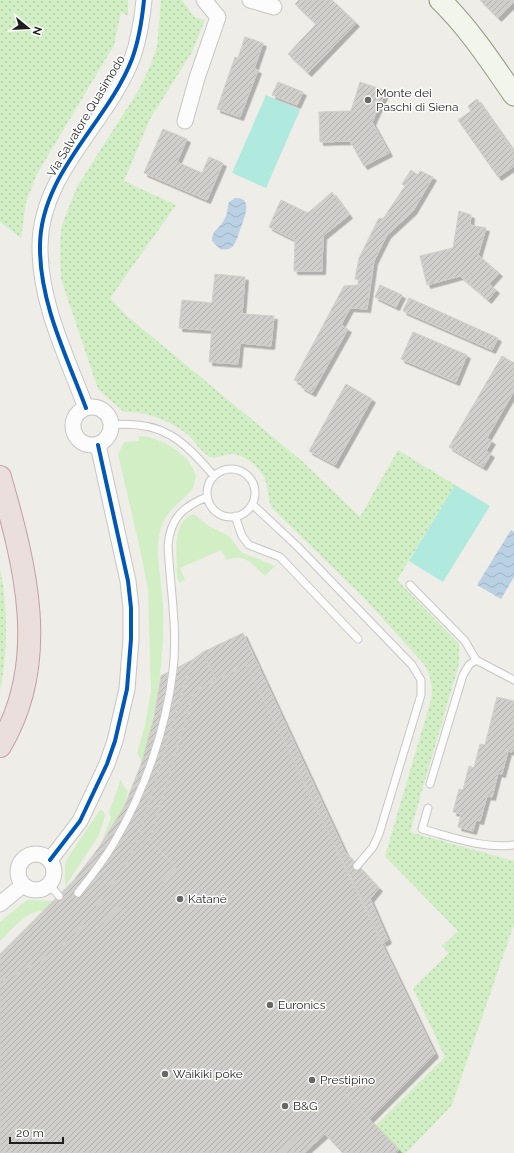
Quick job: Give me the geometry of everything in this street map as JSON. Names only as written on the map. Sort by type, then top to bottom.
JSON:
[{"type":"highway","points":[[0,477],[26,580],[29,636],[28,662],[21,699],[14,718],[0,746]]},
{"type":"highway","points":[[0,530],[12,588],[15,636],[11,678],[0,716]]},
{"type":"main road","points":[[440,0],[460,20],[514,95]]},
{"type":"street","name":"Via Salvatore Quasimodo","points":[[138,0],[142,17]]},
{"type":"street","name":"Via Salvatore Quasimodo","points":[[86,408],[50,311],[42,280],[40,247],[44,218],[53,190],[126,73],[137,44],[144,0]]},
{"type":"street","points":[[185,121],[197,78],[218,16],[204,0]]},
{"type":"street","points":[[250,0],[274,7]]},
{"type":"street","points":[[86,408],[102,410],[108,417],[111,425],[108,437],[98,445],[83,444],[74,433],[72,426],[74,418],[79,412],[86,408]]},
{"type":"street","points":[[50,860],[80,821],[107,764],[115,741],[127,689],[131,639],[131,608],[128,581],[98,445]]},
{"type":"street","points":[[37,854],[44,855],[50,860],[54,866],[55,873],[54,891],[36,891],[23,885],[19,879],[18,872],[23,859],[30,855],[37,854]]},
{"type":"street","points":[[0,904],[23,885]]},
{"type":"lane","points":[[111,425],[143,424],[177,438],[214,476]]},
{"type":"lane","points":[[227,469],[242,471],[252,482],[254,489],[252,504],[248,510],[235,516],[227,516],[214,510],[207,497],[209,482],[214,476],[227,469]]},
{"type":"lane","points":[[78,893],[115,842],[132,810],[150,766],[163,721],[173,670],[174,641],[168,546],[169,534],[173,524],[181,513],[192,503],[207,497]]},
{"type":"lane","points":[[252,504],[297,546],[412,665],[420,680],[421,695],[379,834],[374,847],[357,866]]},
{"type":"lane","points":[[235,516],[242,536],[249,545],[280,557],[358,639]]},
{"type":"lane","points":[[410,585],[465,640],[476,660],[514,680]]},
{"type":"lane","points":[[430,784],[463,674],[469,665],[476,660]]},
{"type":"lane","points":[[428,808],[422,829],[478,844],[501,846],[514,844]]},
{"type":"green space","points":[[0,0],[128,0],[128,16],[121,12],[114,45],[37,174],[26,202],[21,238],[0,222]]},
{"type":"green space","points":[[161,0],[182,0],[194,17],[205,20],[192,52],[150,119],[124,181],[176,205],[110,298],[127,316],[303,462],[360,517],[398,450],[455,485],[397,580],[459,644],[459,664],[410,832],[514,861],[514,924],[452,1105],[406,1153],[396,1153],[375,1126],[445,1057],[413,988],[449,953],[442,946],[458,931],[385,856],[431,700],[432,686],[430,677],[424,664],[363,597],[273,509],[264,477],[254,464],[234,454],[210,457],[182,430],[158,418],[140,413],[124,412],[98,389],[61,279],[60,243],[62,225],[77,187],[138,91],[151,64],[157,47]]},
{"type":"green space","points":[[138,436],[155,439],[173,448],[188,460],[196,476],[192,490],[165,518],[158,541],[159,570],[163,599],[163,648],[155,706],[142,762],[137,753],[145,725],[151,692],[148,589],[118,454],[124,442],[139,441]]},
{"type":"green space","points":[[194,514],[209,526],[229,536],[241,552],[275,566],[265,576],[244,559],[234,558],[227,560],[221,550],[180,568],[185,580],[179,583],[177,578],[176,550],[178,535],[183,522],[187,517]]},
{"type":"green space","points":[[0,568],[6,614],[6,645],[0,691]]},
{"type":"green space","points":[[121,779],[123,786],[128,791],[124,807],[100,846],[111,818],[109,812]]},
{"type":"green space","points":[[100,810],[103,811],[105,816],[99,835],[65,887],[65,865],[67,859]]},
{"type":"green space","points":[[27,900],[53,901],[44,911],[25,917],[0,941],[0,922]]},
{"type":"shaded area","points":[[266,95],[300,110],[266,188],[232,173]]},
{"type":"shaded area","points":[[455,485],[490,506],[443,582],[409,561]]},
{"type":"water","points":[[235,198],[245,201],[245,215],[237,239],[233,246],[224,250],[220,249],[212,241],[212,237],[226,216],[229,202]]},
{"type":"water","points":[[511,530],[514,532],[514,577],[501,599],[477,585]]},
{"type":"building","points":[[299,0],[332,0],[356,23],[308,73],[288,54],[316,24],[295,4]]},
{"type":"building","points":[[480,0],[514,0],[514,2],[498,18]]},
{"type":"building","points":[[245,37],[263,43],[254,69],[258,70],[240,117],[217,109],[235,57],[238,58]]},
{"type":"building","points":[[278,82],[303,92],[297,105],[272,95]]},
{"type":"building","points":[[360,82],[386,91],[372,122],[389,153],[364,166],[350,141],[320,142],[319,112],[351,111]]},
{"type":"building","points":[[477,99],[514,152],[514,166],[498,177],[458,120],[471,111],[468,106]]},
{"type":"building","points":[[163,129],[187,139],[177,162],[202,173],[209,157],[223,163],[207,200],[144,173]]},
{"type":"building","points":[[411,170],[418,175],[420,171],[433,177],[413,211],[387,235],[374,261],[367,309],[350,308],[341,325],[348,329],[312,393],[301,387],[303,384],[294,380],[344,286],[358,285],[359,280],[355,279],[359,258],[379,218],[383,219],[405,186],[402,184]]},
{"type":"building","points":[[332,192],[349,215],[323,236],[322,271],[294,271],[295,240],[269,227],[281,200],[308,213]]},
{"type":"building","points":[[459,211],[471,215],[470,225],[486,228],[478,255],[499,273],[489,284],[496,290],[488,300],[460,276],[427,285],[420,256],[453,248]]},
{"type":"building","points":[[215,274],[245,277],[242,314],[274,316],[271,346],[240,343],[238,364],[209,362],[212,330],[179,328],[182,300],[212,303]]},
{"type":"building","points":[[380,285],[402,295],[396,307],[375,297]]},
{"type":"building","points":[[409,298],[498,338],[492,350],[403,311]]},
{"type":"building","points":[[413,332],[467,355],[456,382],[401,359]]},
{"type":"building","points":[[502,356],[514,363],[514,391],[487,438],[492,441],[486,451],[491,454],[483,467],[449,447]]},
{"type":"building","points":[[346,384],[372,399],[335,465],[309,451]]},
{"type":"building","points":[[243,633],[345,852],[379,888],[370,899],[388,940],[383,943],[247,665],[216,680],[203,652]]},
{"type":"building","points":[[203,652],[216,680],[194,691],[150,840],[176,868],[126,915],[119,907],[36,986],[44,992],[0,1035],[0,982],[40,961],[71,939],[92,913],[127,863],[139,836],[192,660]]},
{"type":"building","points":[[192,660],[139,836],[127,863],[92,913],[71,939],[40,961],[0,982],[0,954],[74,880],[100,846],[124,807],[142,762],[154,717],[161,676]]},
{"type":"building","points":[[247,665],[435,1054],[369,1120],[344,1093],[281,1153],[0,1153],[0,1035],[44,992],[36,986],[119,907],[126,915],[176,868],[150,840],[194,691]]},
{"type":"building","points":[[497,697],[514,701],[514,746],[512,752],[508,751],[502,774],[498,773],[492,797],[487,796],[480,821],[476,820],[473,831],[458,827],[461,814],[453,812],[459,789],[463,790],[469,766],[474,768],[480,744],[485,745]]},
{"type":"building","points":[[344,1093],[399,1150],[396,1153],[343,1153],[325,1134],[304,1153],[281,1153]]},
{"type":"cycle path","points":[[86,408],[56,330],[45,289],[41,269],[40,248],[43,221],[50,196],[62,173],[76,150],[107,106],[121,83],[132,59],[137,45],[144,0]]},
{"type":"cycle path","points":[[50,860],[80,821],[107,764],[115,741],[127,689],[131,639],[131,608],[128,581],[98,445]]},
{"type":"place","name":"Monte dei Paschi di Siena","points":[[368,100]]},
{"type":"place","name":"Katanè","points":[[180,899]]},
{"type":"place","name":"Euronics","points":[[270,1005]]},
{"type":"place","name":"Waikiki poke","points":[[165,1074]]},
{"type":"place","name":"Prestipino","points":[[312,1080]]},
{"type":"place","name":"B&G","points":[[285,1106]]}]
